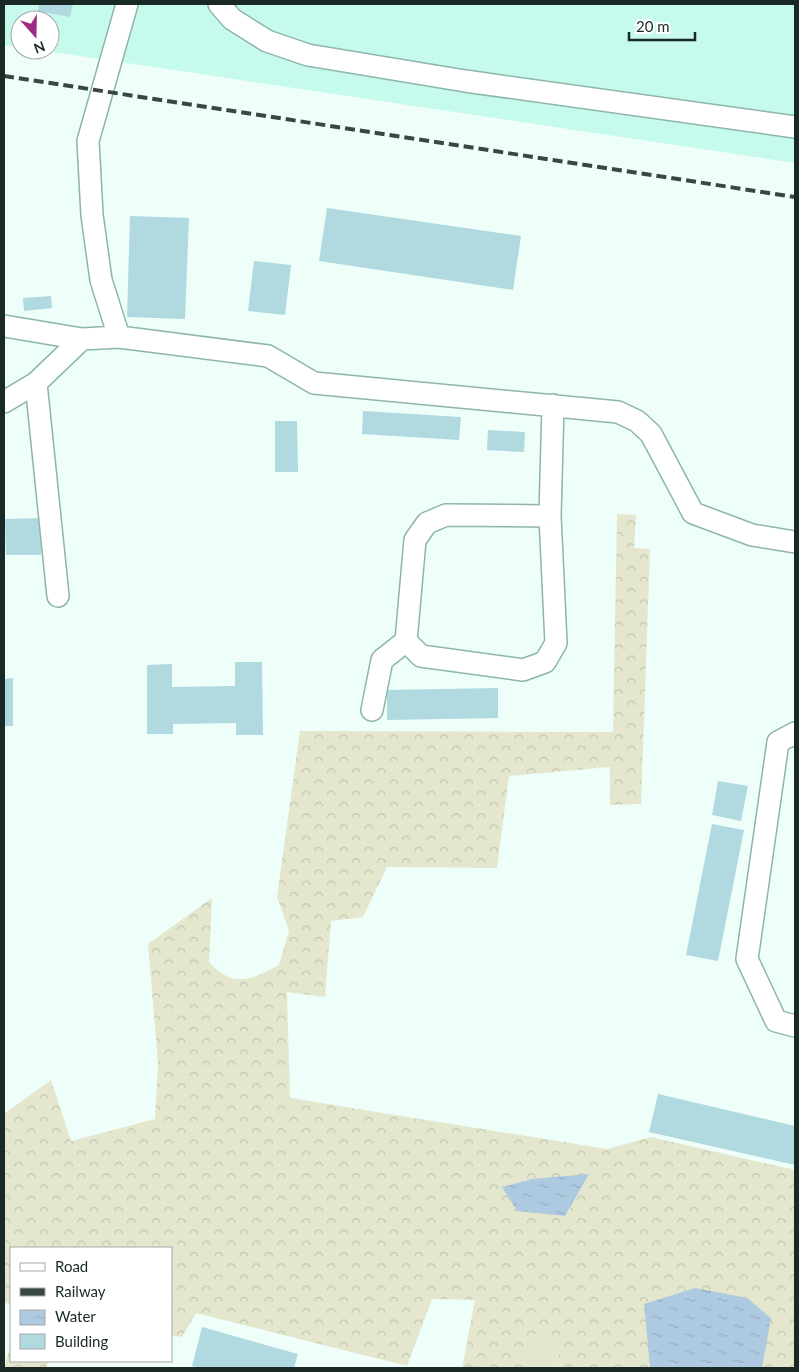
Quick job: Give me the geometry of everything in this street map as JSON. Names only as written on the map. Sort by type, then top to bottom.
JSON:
[{"type":"street","points":[[119,337],[101,280],[92,215],[88,141],[127,4]]},
{"type":"street","points":[[219,4],[232,18],[267,41],[308,55],[465,82],[795,127]]},
{"type":"street","points":[[4,326],[82,339],[119,337],[268,356],[314,383],[618,412],[637,421],[651,434],[693,513],[752,535],[795,542]]},
{"type":"street","points":[[4,402],[36,382],[82,339]]},
{"type":"street","points":[[36,382],[58,596]]},
{"type":"street","points":[[406,641],[421,656],[523,670],[544,662],[556,644],[550,516],[553,406]]},
{"type":"street","points":[[372,710],[382,660],[406,641],[414,540],[427,523],[446,515],[550,516]]},
{"type":"street","points":[[795,733],[778,742],[747,959],[776,1021],[795,1026]]},
{"type":"shaded area","points":[[4,4],[795,4],[795,163],[60,53],[60,10],[10,10],[10,46],[4,45]]},
{"type":"green space","points":[[617,514],[636,515],[634,548],[650,549],[641,804],[610,805],[610,767],[509,776],[497,868],[387,867],[363,917],[331,921],[325,997],[287,992],[290,1098],[607,1149],[651,1137],[795,1170],[795,1361],[793,1368],[561,1368],[556,1340],[529,1333],[524,1368],[462,1368],[475,1300],[432,1299],[407,1366],[196,1313],[182,1337],[172,1335],[172,1247],[10,1247],[10,1305],[4,1302],[4,1114],[51,1080],[71,1141],[155,1119],[158,1063],[148,944],[212,898],[209,962],[226,976],[234,979],[251,978],[279,965],[289,931],[277,897],[300,731],[613,732]]},
{"type":"green space","points":[[528,1333],[556,1340],[561,1368],[524,1368]]},
{"type":"green space","points":[[10,1347],[10,1362],[49,1362],[46,1368],[4,1368]]},
{"type":"water","points":[[589,1174],[565,1216],[517,1211],[502,1187],[532,1179]]},
{"type":"water","points":[[695,1288],[747,1298],[771,1318],[762,1368],[650,1368],[644,1304]]},
{"type":"building","points":[[39,4],[73,4],[70,17],[60,15],[60,10],[38,10]]},
{"type":"building","points":[[327,208],[521,236],[513,290],[319,261]]},
{"type":"building","points":[[130,216],[189,218],[185,319],[127,317]]},
{"type":"building","points":[[254,261],[291,265],[285,315],[248,311]]},
{"type":"building","points":[[51,296],[52,308],[24,311],[23,298]]},
{"type":"building","points":[[363,411],[461,417],[459,440],[362,434]]},
{"type":"building","points":[[275,421],[297,421],[298,472],[275,472]]},
{"type":"building","points":[[488,430],[525,432],[524,452],[487,450]]},
{"type":"building","points":[[41,518],[41,555],[6,555],[5,519]]},
{"type":"building","points":[[235,662],[262,662],[263,735],[236,735],[236,723],[173,724],[173,734],[147,734],[147,665],[172,664],[172,687],[235,686]]},
{"type":"building","points":[[13,678],[13,726],[4,726],[4,679]]},
{"type":"building","points":[[498,688],[498,718],[387,720],[387,690]]},
{"type":"building","points":[[718,781],[748,786],[741,821],[712,815]]},
{"type":"building","points":[[712,824],[744,830],[718,961],[686,955]]},
{"type":"building","points":[[658,1094],[795,1126],[795,1165],[649,1132]]},
{"type":"building","points":[[202,1327],[298,1354],[294,1368],[201,1368],[192,1366]]},
{"type":"railway","points":[[4,76],[795,197]]}]
